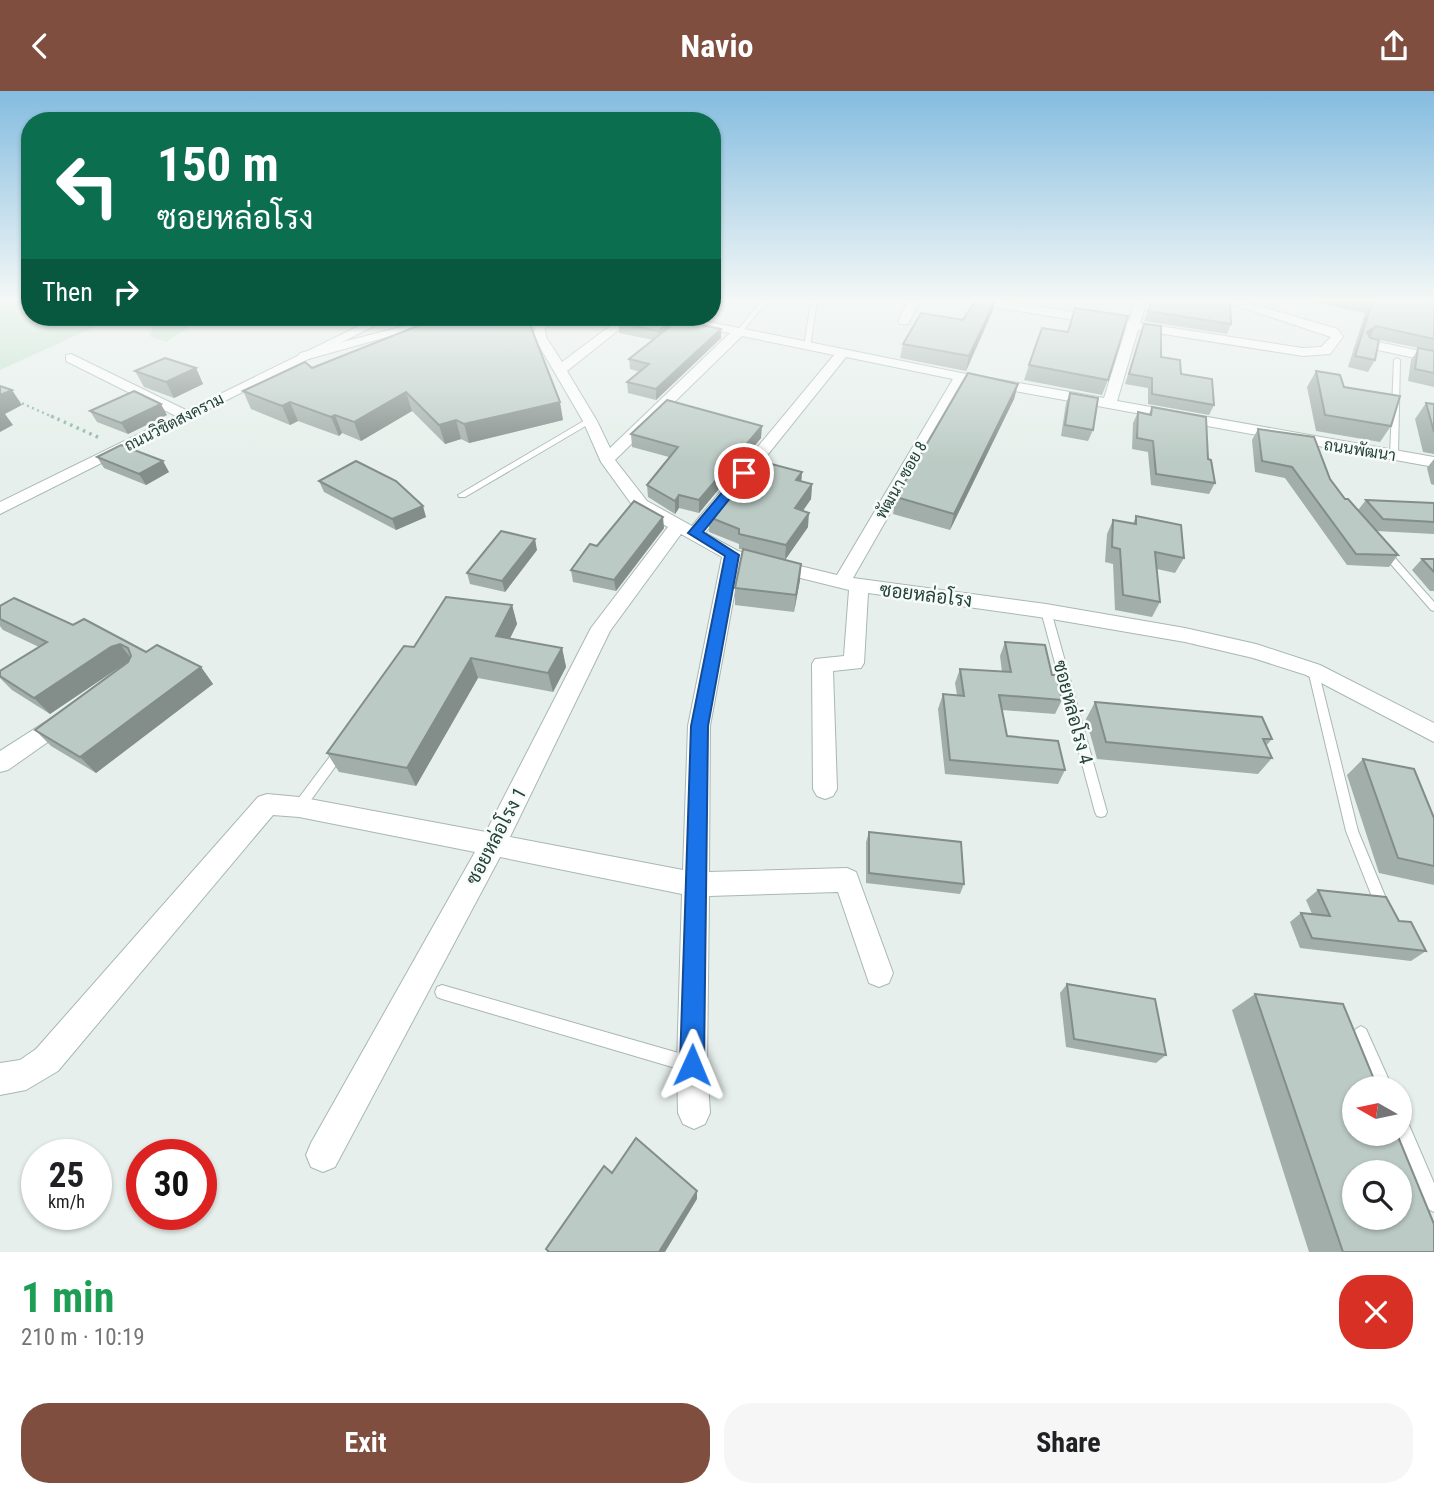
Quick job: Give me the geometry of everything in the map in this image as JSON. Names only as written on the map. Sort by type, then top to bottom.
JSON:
[{"type":"street","name":"ซอยหล่อโรง","points":[[551,355],[590,421],[607,459],[640,505],[732,555],[850,584],[1046,611],[1185,635],[1256,651],[1313,670],[1434,733]]},
{"type":"street","points":[[560,370],[579,355]]},
{"type":"street","points":[[607,459],[715,355]]},
{"type":"street","name":"ซอยหล่อโรง 1","points":[[323,1155],[493,845],[601,628],[841,355]]},
{"type":"street","name":"ถนนพัฒนา","points":[[854,355],[1109,404],[1315,448],[1394,455],[1434,462]]},
{"type":"street","points":[[1109,404],[1125,355]]},
{"type":"street","name":"ถนนวิชิตสงคราม","points":[[0,509],[305,356]]},
{"type":"street","points":[[71,358],[187,416]]},
{"type":"street","name":"พัฒนา ซอย 8","points":[[850,584],[961,377]]},
{"type":"street","points":[[694,1113],[692,1065],[699,726],[732,555]]},
{"type":"street","points":[[825,789],[822,664],[854,663],[850,584]]},
{"type":"street","points":[[0,763],[77,710]]},
{"type":"street","points":[[0,1079],[26,1074],[47,1060],[267,804],[299,807],[695,884],[847,880],[879,973]]},
{"type":"lane","points":[[1394,455],[1396,360]]},
{"type":"lane","points":[[462,495],[590,421]]},
{"type":"lane","points":[[1374,539],[1434,608]]},
{"type":"lane","name":"ซอยหล่อโรง 4","points":[[1046,611],[1101,812]]},
{"type":"lane","points":[[1313,670],[1352,831],[1385,915]]},
{"type":"lane","points":[[299,807],[347,741]]},
{"type":"lane","points":[[442,992],[692,1065]]},
{"type":"lane","points":[[1361,1034],[1379,1076]]},
{"type":"lane","points":[[1409,1146],[1434,1203]]},
{"type":"path","points":[[12,398],[122,448]]},
{"type":"green space","points":[[0,355],[32,355],[0,370]]},
{"type":"building","points":[[344,355],[542,355],[560,402],[464,424],[456,420],[439,425],[406,392],[354,422],[290,402],[282,406],[243,391],[305,362],[312,368]]},
{"type":"building","points":[[634,355],[693,355],[656,389],[627,382],[649,364],[629,359]]},
{"type":"building","points":[[1032,355],[1116,355],[1108,380],[1029,365]]},
{"type":"building","points":[[1135,355],[1161,355],[1180,360],[1181,374],[1212,379],[1214,405],[1152,394],[1152,378],[1129,374]]},
{"type":"building","points":[[1355,355],[1376,355],[1375,360]]},
{"type":"building","points":[[1417,355],[1434,355],[1434,373],[1415,369]]},
{"type":"building","points":[[165,358],[196,368],[166,382],[135,371]]},
{"type":"building","points":[[1316,371],[1340,375],[1344,387],[1400,396],[1391,426],[1325,415]]},
{"type":"building","points":[[968,373],[1018,384],[954,514],[896,497]]},
{"type":"building","points":[[0,386],[12,390],[0,395]]},
{"type":"building","points":[[134,391],[161,404],[121,423],[90,411]]},
{"type":"building","points":[[1070,393],[1098,398],[1093,430],[1065,425]]},
{"type":"building","points":[[667,400],[762,426],[699,500],[679,495],[675,501],[647,485],[678,447],[631,434]]},
{"type":"building","points":[[1426,403],[1434,404],[1434,432]]},
{"type":"building","points":[[1152,407],[1206,417],[1208,459],[1211,460],[1215,483],[1156,474],[1153,441],[1137,438],[1138,412],[1151,415]]},
{"type":"building","points":[[1258,429],[1314,437],[1330,479],[1345,499],[1348,499],[1398,555],[1356,554],[1292,467],[1262,461]]},
{"type":"building","points":[[121,445],[163,461],[139,474],[97,457]]},
{"type":"building","points":[[756,460],[802,472],[796,480],[812,484],[795,508],[809,513],[786,545],[739,534],[739,529],[709,517]]},
{"type":"building","points":[[356,461],[396,481],[423,506],[392,519],[319,481]]},
{"type":"building","points":[[1366,500],[1434,503],[1434,522],[1383,519]]},
{"type":"building","points":[[634,501],[663,517],[614,580],[571,570],[590,544],[597,546]]},
{"type":"building","points":[[1136,516],[1181,525],[1184,558],[1155,552],[1160,602],[1123,595],[1120,549],[1112,547],[1113,520],[1136,524]]},
{"type":"building","points":[[501,531],[535,539],[502,581],[467,573]]},
{"type":"building","points":[[743,549],[801,564],[796,595],[735,588]]},
{"type":"building","points":[[1422,559],[1434,559],[1434,572]]},
{"type":"building","points":[[446,597],[512,605],[496,636],[562,648],[548,673],[471,658],[407,768],[327,753],[404,646],[414,647]]},
{"type":"building","points":[[14,598],[73,625],[84,619],[146,652],[157,645],[201,667],[80,757],[35,730],[128,662],[131,656],[128,648],[120,644],[111,647],[34,698],[0,676],[0,671],[47,642],[0,619],[0,606]]},
{"type":"building","points":[[1005,642],[1045,645],[1052,675],[1056,675],[1062,700],[999,695],[1007,736],[1058,741],[1065,770],[950,760],[943,694],[964,696],[960,669],[1011,672]]},
{"type":"building","points":[[1095,702],[1262,717],[1272,739],[1263,739],[1272,758],[1106,742]]},
{"type":"building","points":[[1363,759],[1414,769],[1434,818],[1434,866],[1398,858]]},
{"type":"building","points":[[869,832],[961,842],[964,884],[869,873]]},
{"type":"building","points":[[1318,890],[1386,897],[1399,921],[1411,922],[1426,951],[1312,938],[1301,913],[1330,916]]},
{"type":"building","points":[[1067,984],[1155,999],[1166,1055],[1074,1039]]},
{"type":"building","points":[[1255,994],[1343,1004],[1373,1076],[1342,1076],[1342,1146],[1402,1146],[1408,1160],[1342,1160],[1342,1230],[1412,1230],[1412,1170],[1434,1224],[1434,1252],[1343,1252]]},
{"type":"building","points":[[636,1138],[697,1191],[659,1252],[549,1252],[546,1249],[604,1166],[612,1173]]},
{"type":"route","points":[[692,1065],[699,726],[732,555],[695,533],[744,473]]}]
